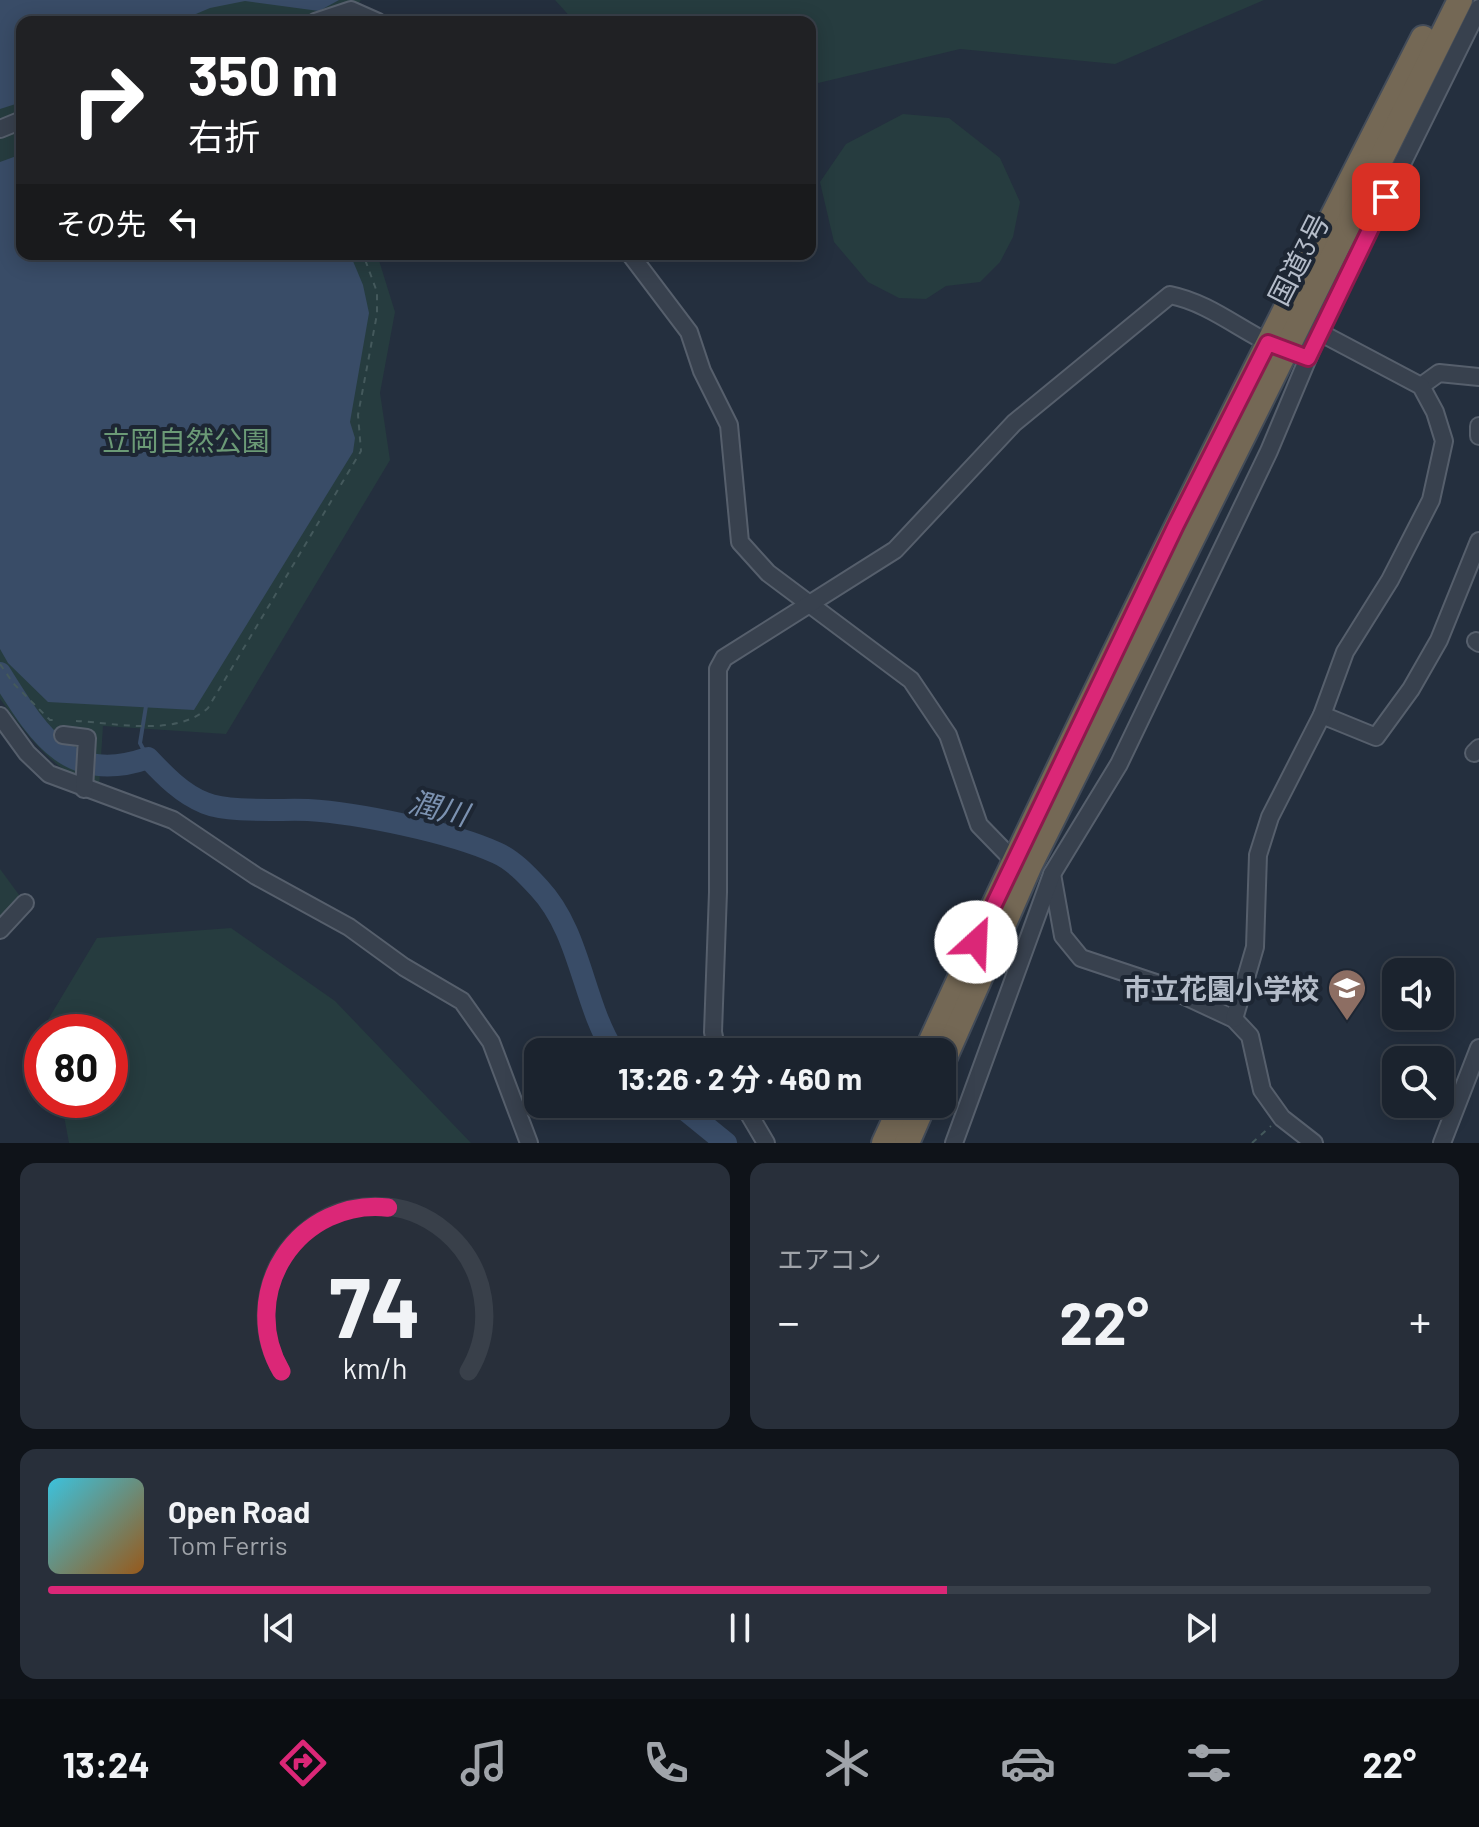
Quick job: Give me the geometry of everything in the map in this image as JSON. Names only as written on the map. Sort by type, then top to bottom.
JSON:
[{"type":"highway","name":"国道3号","points":[[1287,351],[1443,0]]},
{"type":"highway","name":"国道3号","points":[[954,1038],[1032,866],[1460,0]]},
{"type":"highway","name":"国道3号","points":[[934,1038],[1032,866]]},
{"type":"highway","points":[[884,1143],[896,1118]]},
{"type":"highway","points":[[907,1143],[918,1118]]},
{"type":"street","points":[[328,16],[353,5]]},
{"type":"street","points":[[954,1143],[1032,866],[1119,764],[1269,451],[1287,351],[1319,332],[1479,8]]},
{"type":"street","points":[[635,260],[689,332],[702,371],[729,425],[740,542],[768,573],[911,680],[948,735],[979,825],[1032,866],[1063,936],[1081,958],[1159,984],[1234,1019],[1250,1036],[1262,1090],[1282,1118],[1314,1143]]},
{"type":"street","points":[[714,1038],[718,669],[724,658],[808,602],[895,550],[1014,423],[1170,295],[1184,298],[1243,326],[1287,351]]},
{"type":"street","points":[[1234,1019],[1255,947],[1258,855],[1270,817],[1322,715],[1345,652],[1390,580],[1431,500],[1444,441],[1435,412],[1421,386],[1319,332]]},
{"type":"street","points":[[1421,386],[1439,373],[1479,377]]},
{"type":"street","points":[[1479,426],[1479,436]]},
{"type":"street","points":[[1322,715],[1376,737],[1411,689],[1439,640],[1479,541]]},
{"type":"street","points":[[0,716],[27,753],[49,774],[173,820],[256,876],[349,927],[404,967],[462,1001],[491,1042],[529,1143]]},
{"type":"street","points":[[63,727],[87,738],[84,789]]},
{"type":"street","points":[[0,930],[25,903]]},
{"type":"street","points":[[1442,1143],[1479,1048]]},
{"type":"street","points":[[751,1118],[766,1143]]},
{"type":"path","points":[[76,721],[152,725],[195,720],[208,708],[361,451],[358,415],[377,303],[377,292],[365,260]]},
{"type":"path","points":[[0,664],[13,683],[50,720],[63,727]]},
{"type":"path","points":[[1252,1143],[1282,1118]]},
{"type":"green space","name":"立岡自然公園","points":[[0,0],[361,0],[349,16],[16,16],[16,260],[379,260],[395,312],[380,393],[390,460],[226,734],[103,726],[99,787],[83,781],[55,762],[0,699]]},
{"type":"green space","points":[[555,0],[1264,0],[1115,64],[960,49],[816,84],[816,16],[570,16]]},
{"type":"green space","points":[[903,114],[949,118],[1000,158],[1020,202],[1013,237],[1000,262],[980,282],[946,286],[926,299],[899,298],[868,282],[834,242],[820,182],[846,144]]},
{"type":"green space","points":[[0,869],[25,903],[0,930]]},
{"type":"green space","points":[[231,928],[335,1001],[471,1143],[69,1143],[64,1118],[128,1118],[128,1014],[51,1014],[97,938]]},
{"type":"water","points":[[0,0],[339,0],[319,11],[245,1],[210,8],[191,16],[16,16],[16,104],[0,109]]},
{"type":"water","name":"立岡自然公園","points":[[16,156],[16,260],[353,260],[363,285],[369,313],[350,422],[355,438],[353,452],[194,710],[48,702],[8,663],[0,649],[0,162]]},
{"type":"waterway","name":"潤川","points":[[0,673],[42,734],[76,759],[96,765],[120,765],[148,758],[181,789],[215,806],[308,810],[378,819],[455,838],[503,856],[539,888],[564,925],[606,1038]]},
{"type":"waterway","points":[[146,706],[140,743],[148,758]]},
{"type":"waterway","name":"潤川","points":[[695,1118],[726,1143]]},
{"type":"place","name":"市立花園小学校","points":[[1347,1022]]},
{"type":"route","points":[[976,942],[1176,525],[1268,343],[1308,358],[1386,197]]}]
